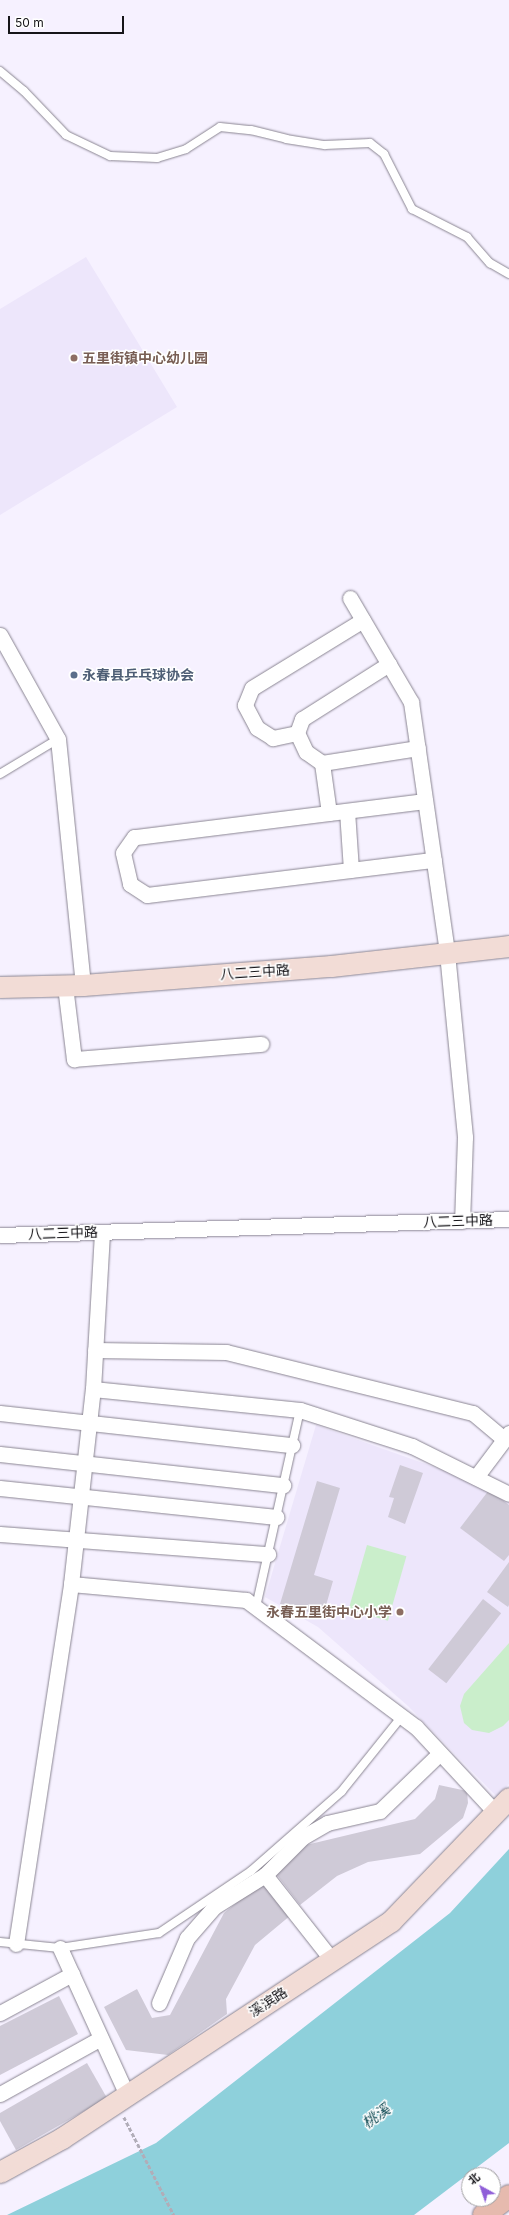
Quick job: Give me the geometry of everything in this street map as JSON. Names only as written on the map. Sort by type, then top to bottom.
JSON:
[{"type":"main road","name":"八二三中路","points":[[0,987],[74,985],[331,966],[509,946]]},
{"type":"main road","name":"溪滨路","points":[[0,2172],[62,2138],[391,1921],[502,1805]]},
{"type":"main road","points":[[484,2215],[509,2196]]},
{"type":"street","points":[[350,598],[411,702],[447,953],[465,1137],[462,1221]]},
{"type":"street","points":[[297,733],[273,738],[257,728],[245,705],[252,688],[363,620]]},
{"type":"street","points":[[0,635],[58,739],[74,985],[74,1059],[261,1044]]},
{"type":"street","points":[[389,664],[302,719],[297,733],[306,752],[322,763],[418,748]]},
{"type":"street","points":[[322,763],[329,813]]},
{"type":"street","points":[[425,801],[134,837],[124,853],[130,884],[147,895],[434,860]]},
{"type":"street","points":[[347,811],[351,870]]},
{"type":"street","name":"八二三中路","points":[[0,1235],[509,1219]]},
{"type":"street","points":[[16,1944],[71,1584],[93,1389],[102,1232]]},
{"type":"street","points":[[95,1350],[226,1352],[473,1413],[507,1436],[476,1477]]},
{"type":"street","points":[[93,1389],[300,1410],[412,1446],[509,1494]]},
{"type":"street","points":[[0,1413],[292,1445]]},
{"type":"street","points":[[0,1454],[85,1462],[283,1485]]},
{"type":"street","points":[[0,1488],[81,1494],[276,1517]]},
{"type":"street","points":[[0,1534],[76,1541],[268,1554]]},
{"type":"street","points":[[71,1584],[246,1600],[416,1727],[440,1753],[502,1805]]},
{"type":"street","points":[[159,2003],[186,1938],[214,1907],[265,1875],[303,1837],[327,1823],[380,1810],[440,1753]]},
{"type":"street","points":[[265,1875],[332,1960]]},
{"type":"street","points":[[60,1948],[101,2038],[122,2099]]},
{"type":"street","points":[[3,2009],[72,1974]]},
{"type":"street","points":[[0,2094],[101,2038]]},
{"type":"lane","points":[[0,71],[24,91],[66,135],[110,156],[157,158],[186,149],[220,127],[251,130],[286,139],[326,145],[370,143],[384,154],[412,209],[467,237],[490,263],[509,274]]},
{"type":"lane","points":[[0,774],[58,739]]},
{"type":"lane","points":[[256,1607],[300,1410]]},
{"type":"lane","points":[[0,1942],[60,1948],[159,1933],[251,1871],[342,1791],[402,1716]]},
{"type":"path","points":[[122,2099],[174,2215]]},
{"type":"shaded area","name":"五里街镇中心幼儿园","points":[[86,257],[177,407],[0,515],[0,309]]},
{"type":"shaded area","name":"永春五里街中心小学","points":[[316,1425],[482,1484],[509,1499],[509,1784],[497,1797],[408,1706],[318,1627],[265,1597]]},
{"type":"green space","points":[[367,1545],[406,1556],[388,1621],[349,1609]]},
{"type":"green space","points":[[509,1643],[509,1720],[503,1726],[489,1733],[472,1730],[464,1723],[460,1706],[464,1694]]},
{"type":"water","name":"桃溪","points":[[509,1849],[509,2143],[477,2167],[461,2167],[461,2179],[414,2215],[7,2215],[156,2143],[450,1913]]},
{"type":"building","points":[[400,1465],[423,1473],[405,1524],[388,1517],[394,1498],[389,1497]]},
{"type":"building","points":[[317,1481],[340,1488],[314,1575],[333,1581],[323,1616],[280,1604]]},
{"type":"building","points":[[489,1490],[509,1505],[509,1555],[504,1561],[460,1528]]},
{"type":"building","points":[[509,1562],[509,1605],[508,1607],[487,1592]]},
{"type":"building","points":[[483,1599],[501,1613],[446,1683],[428,1669]]},
{"type":"building","points":[[439,1785],[467,1791],[468,1803],[463,1818],[420,1854],[368,1862],[337,1876],[300,1905],[273,1870],[306,1845],[415,1819],[435,1799]]},
{"type":"building","points":[[263,1881],[291,1915],[255,1945],[226,1999],[227,2014],[168,2055],[126,2050],[104,2007],[137,1989],[152,2018],[170,2015],[224,1913]]},
{"type":"building","points":[[59,1996],[78,2034],[0,2075],[0,2026]]},
{"type":"building","points":[[87,2063],[107,2098],[16,2150],[0,2121],[0,2113]]},
{"type":"place","name":"五里街镇中心幼儿园","points":[[74,358]]},
{"type":"place","name":"永春县乒乓球协会","points":[[74,675]]},
{"type":"place","name":"永春五里街中心小学","points":[[400,1612]]}]
